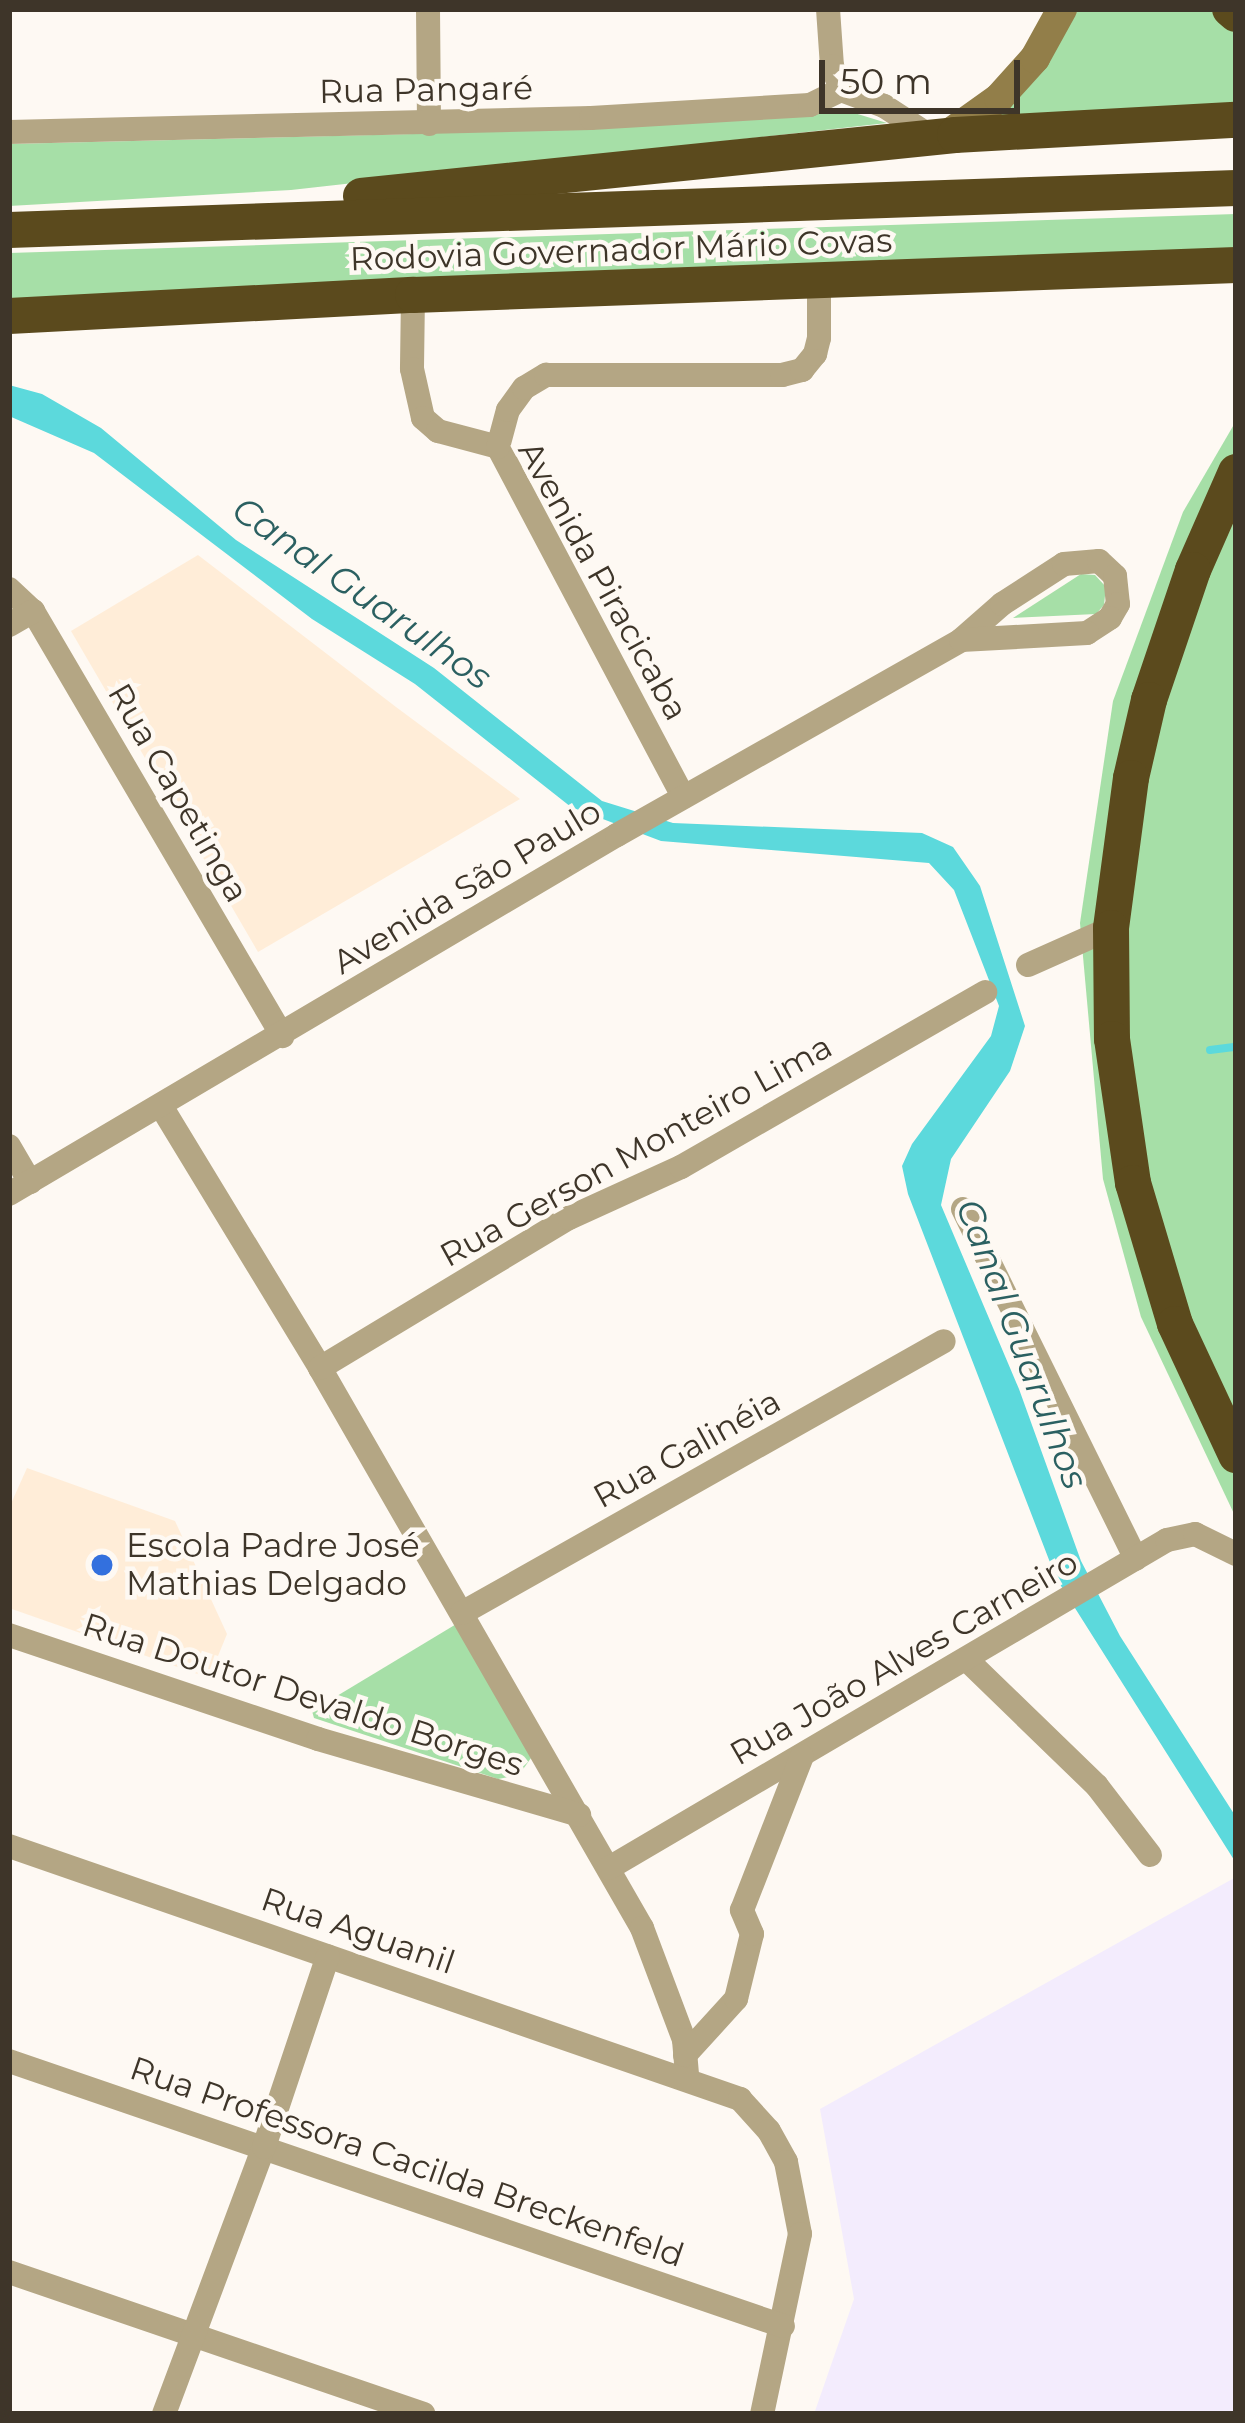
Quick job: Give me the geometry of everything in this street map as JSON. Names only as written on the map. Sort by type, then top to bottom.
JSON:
[{"type":"highway","points":[[177,224],[430,186],[939,137],[1236,120]]},
{"type":"highway","name":"Rodovia Governador Mário Covas","points":[[9,230],[1236,188]]},
{"type":"highway","name":"Rodovia Governador Mário Covas","points":[[9,316],[413,295],[1236,265]]},
{"type":"highway","points":[[1236,472],[1192,570],[1149,700],[1121,835],[1111,928],[1112,1039],[1133,1183],[1175,1324],[1236,1455]]},
{"type":"main road","points":[[939,137],[999,98],[1035,58],[1061,9]]},
{"type":"street","points":[[428,9],[430,124]]},
{"type":"street","points":[[828,9],[829,44],[841,90],[884,106],[939,137]]},
{"type":"street","name":"Rua Pangaré","points":[[9,132],[430,124],[810,105],[841,90]]},
{"type":"street","points":[[498,447],[508,410],[524,388],[546,375],[782,375],[802,370],[814,355],[818,338],[819,283]]},
{"type":"street","name":"Avenida Piracicaba","points":[[413,295],[412,369],[423,418],[438,431],[498,447],[683,797]]},
{"type":"street","name":"Avenida São Paulo","points":[[20,1188],[653,814],[961,640],[1001,604],[1064,564],[1099,561],[1115,576],[1118,604],[1110,618],[1087,632],[961,640]]},
{"type":"street","name":"Rua Capetinga","points":[[9,589],[33,611],[282,1036]]},
{"type":"street","points":[[9,625],[33,611]]},
{"type":"street","points":[[1028,965],[1111,928]]},
{"type":"street","name":"Rua Gerson Monteiro Lima","points":[[320,1368],[569,1218],[701,1156],[985,992]]},
{"type":"street","points":[[161,1106],[320,1368],[642,1928],[686,2066]]},
{"type":"street","points":[[9,1146],[20,1188]]},
{"type":"street","points":[[963,1209],[1136,1559]]},
{"type":"street","name":"Rua Galinéia","points":[[462,1613],[944,1342]]},
{"type":"street","name":"Rua João Alves Carneiro","points":[[609,1868],[1167,1540],[1195,1534],[1236,1554]]},
{"type":"street","name":"Rua Doutor Devaldo Borges","points":[[9,1635],[318,1739],[579,1815]]},
{"type":"street","points":[[966,1659],[1097,1786],[1150,1855]]},
{"type":"street","points":[[686,2066],[736,1999],[752,1934],[742,1910],[802,1756]]},
{"type":"street","name":"Rua Aguanil","points":[[9,1846],[328,1956],[686,2066],[740,2099],[769,2131],[786,2162],[800,2234],[762,2414]]},
{"type":"street","points":[[164,2414],[264,2147],[328,1956]]},
{"type":"street","name":"Rua Professora Cacilda Breckenfeld","points":[[9,2061],[783,2326]]},
{"type":"street","points":[[9,2272],[423,2414]]},
{"type":"shaded area","points":[[198,555],[520,799],[258,952],[71,631]]},
{"type":"shaded area","name":"Escola Padre José Mathias Delgado","points":[[27,1468],[175,1521],[227,1634],[209,1678],[9,1608],[9,1508]]},
{"type":"shaded area","points":[[1236,1877],[1236,2414],[814,2414],[854,2299],[820,2109]]},
{"type":"green space","points":[[1074,9],[1236,9],[1236,102],[955,135]]},
{"type":"green space","points":[[838,108],[887,123],[291,190],[9,206],[9,144],[413,134]]},
{"type":"green space","points":[[1236,214],[1236,250],[9,303],[9,253]]},
{"type":"green space","points":[[1236,421],[1236,1518],[1141,1317],[1103,1179],[1080,923],[1113,701],[1183,512]]},
{"type":"green space","points":[[1081,574],[1095,575],[1106,587],[1104,605],[1096,614],[1013,618]]},
{"type":"green space","points":[[458,1623],[531,1758],[519,1775],[498,1779],[314,1718],[312,1711]]},
{"type":"water","points":[[9,385],[42,394],[101,428],[236,540],[434,668],[602,801],[673,823],[922,833],[953,847],[980,886],[1025,1026],[1010,1071],[951,1159],[941,1205],[1019,1389],[1081,1561],[1120,1636],[1236,1817],[1236,1863],[1056,1578],[908,1194],[902,1166],[912,1144],[991,1036],[999,1006],[954,890],[929,863],[661,841],[571,807],[415,684],[312,619],[94,453],[9,416]]},
{"type":"waterway","points":[[1210,1050],[1236,1047]]},
{"type":"place","name":"Escola Padre José Mathias Delgado","points":[[102,1565]]},
{"type":"water label","name":"Canal Guarulhos","points":[[362,593]]},
{"type":"water label","name":"Canal Guarulhos","points":[[1022,1344]]}]
